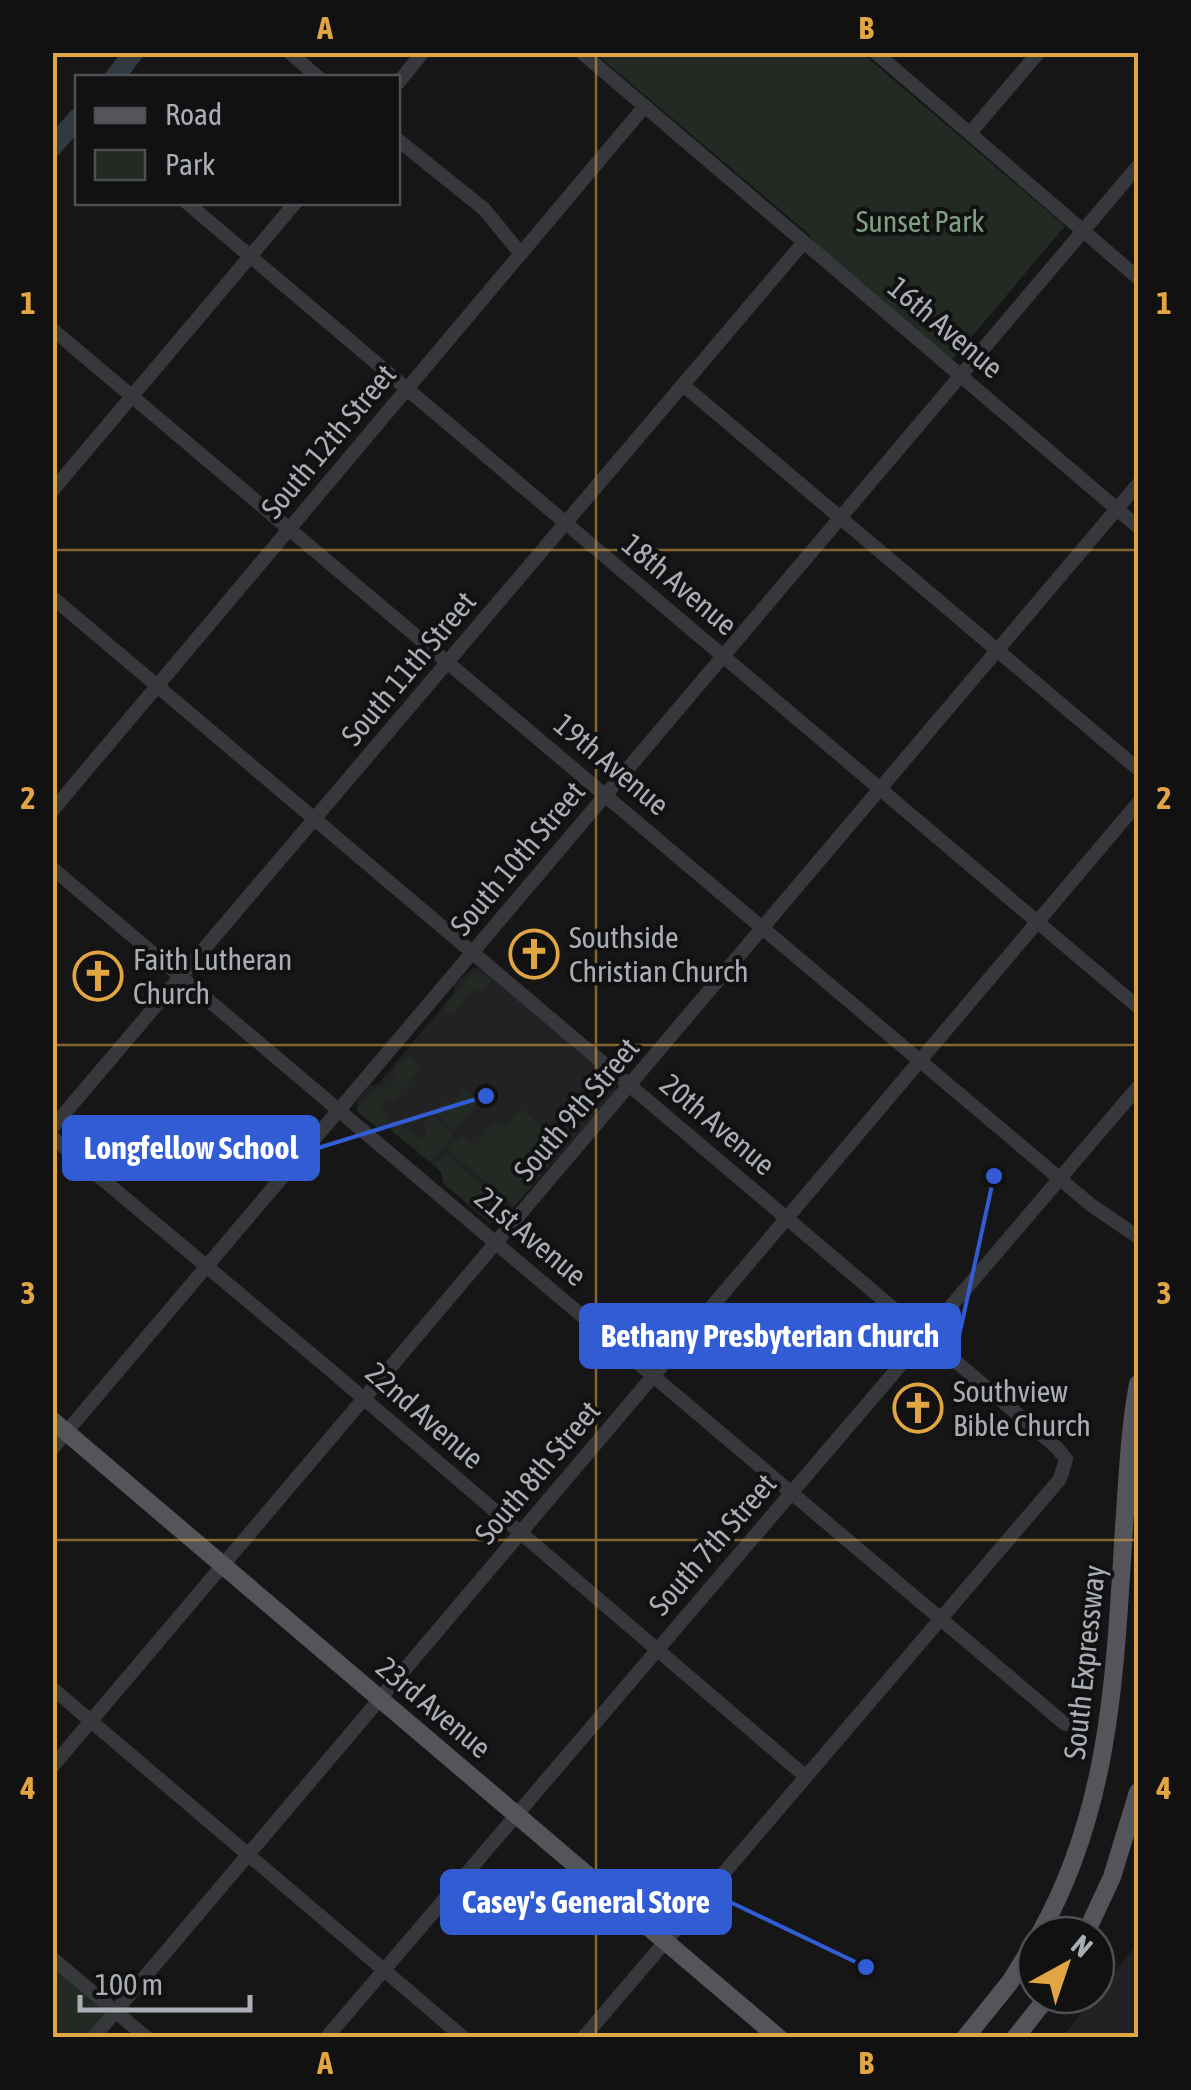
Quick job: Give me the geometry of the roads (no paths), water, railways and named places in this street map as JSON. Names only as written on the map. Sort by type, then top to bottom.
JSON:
[{"type":"main road","name":"South Expressway","points":[[1048,1915],[1078,1852],[1106,1746],[1138,1384]]},
{"type":"main road","name":"23rd Avenue","points":[[60,1426],[779,2038]]},
{"type":"main road","points":[[1094,1915],[1112,1877],[1138,1792]]},
{"type":"main road","name":"South Expressway","points":[[965,2038],[1016,1972]]},
{"type":"main road","points":[[1014,2038],[1032,2015]]},
{"type":"street","points":[[288,52],[315,75]]},
{"type":"street","points":[[400,80],[423,52]]},
{"type":"street","name":"16th Avenue","points":[[581,52],[1138,526]]},
{"type":"street","points":[[875,52],[1138,278]]},
{"type":"street","points":[[970,133],[1039,52]]},
{"type":"street","name":"South 12th Street","points":[[52,811],[644,106]]},
{"type":"street","points":[[400,142],[484,209],[521,254]]},
{"type":"street","name":"South 10th Street","points":[[52,1449],[60,1426],[208,1266],[1138,166]]},
{"type":"street","name":"18th Avenue","points":[[189,205],[1138,1007]]},
{"type":"street","points":[[52,491],[293,205]]},
{"type":"street","name":"South 11th Street","points":[[52,1128],[804,242]]},
{"type":"street","name":"19th Avenue","points":[[52,329],[1060,1179],[1138,1237]]},
{"type":"street","points":[[683,385],[1138,769]]},
{"type":"street","name":"South 9th Street","points":[[52,1767],[1138,484]]},
{"type":"street","name":"20th Avenue","points":[[52,598],[1064,1454],[1066,1464],[1060,1479],[941,1619]]},
{"type":"street","name":"South 8th Street","points":[[93,2038],[1138,803]]},
{"type":"street","name":"21st Avenue","points":[[52,868],[1066,1724]]},
{"type":"street","name":"South 7th Street","points":[[326,2038],[1138,1086]]},
{"type":"street","name":"22nd Avenue","points":[[52,1138],[208,1266],[805,1776]]},
{"type":"street","points":[[583,2038],[941,1619]]},
{"type":"street","points":[[52,1688],[464,2038]]},
{"type":"street","points":[[52,1958],[147,2038]]},
{"type":"waterway","points":[[116,75],[134,52]]},
{"type":"waterway","points":[[52,147],[75,121]]},
{"type":"place","name":"Southside Christian Church","points":[[534,954]]},
{"type":"place","name":"Faith Lutheran Church","points":[[98,976]]},
{"type":"place","name":"Longfellow School","points":[[486,1096]]},
{"type":"place","name":"Bethany Presbyterian Church","points":[[994,1176]]},
{"type":"place","name":"Southview Bible Church","points":[[918,1408]]},
{"type":"place","name":"Casey's General Store","points":[[866,1967]]},
{"type":"park label","name":"Sunset Park","points":[[920,221]]}]
